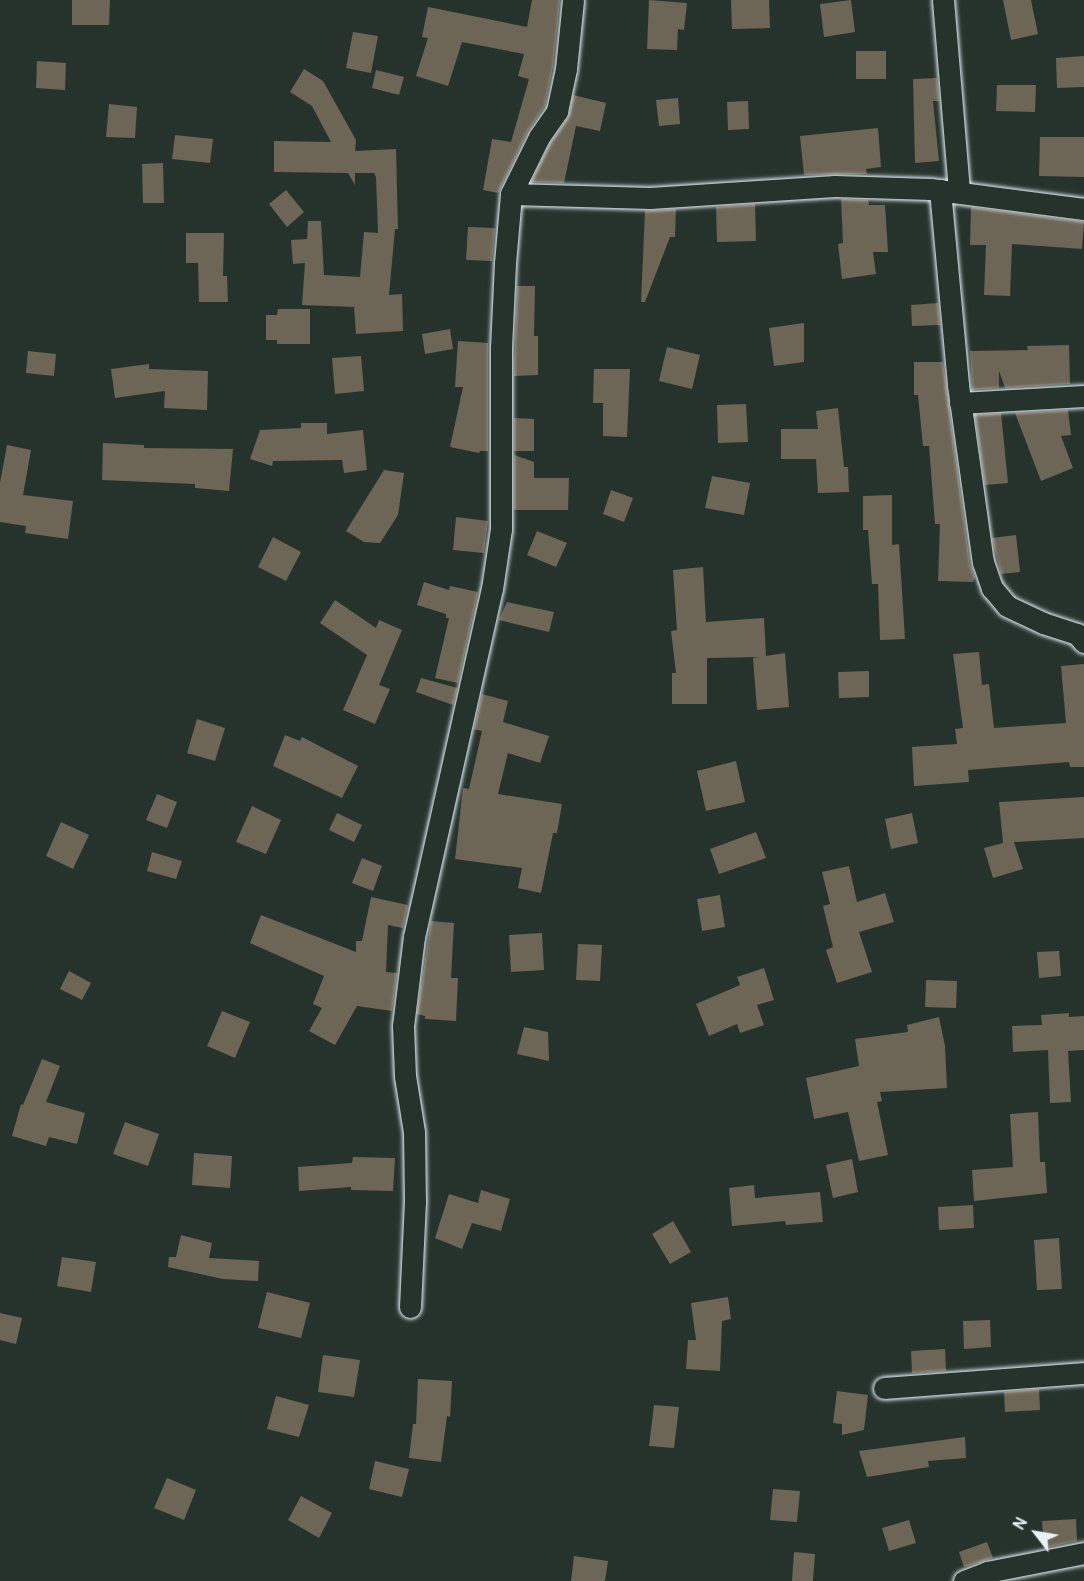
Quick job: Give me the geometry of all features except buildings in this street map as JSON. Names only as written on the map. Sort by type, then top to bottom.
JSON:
[{"type":"street","points":[[411,1307],[415,1202],[414,1132],[405,1076],[403,1026],[414,937],[492,589],[501,529],[501,348],[511,194],[539,137],[557,111],[566,69],[573,0]]},
{"type":"street","points":[[943,0],[949,191],[960,404],[983,562],[992,588],[1008,606],[1043,623],[1077,634],[1084,642]]},
{"type":"street","points":[[511,194],[650,198],[835,186],[949,191],[1084,208]]},
{"type":"street","points":[[960,404],[1084,396]]},
{"type":"street","points":[[884,1388],[1084,1373]]},
{"type":"street","points":[[964,1581],[999,1570],[1084,1553]]}]
